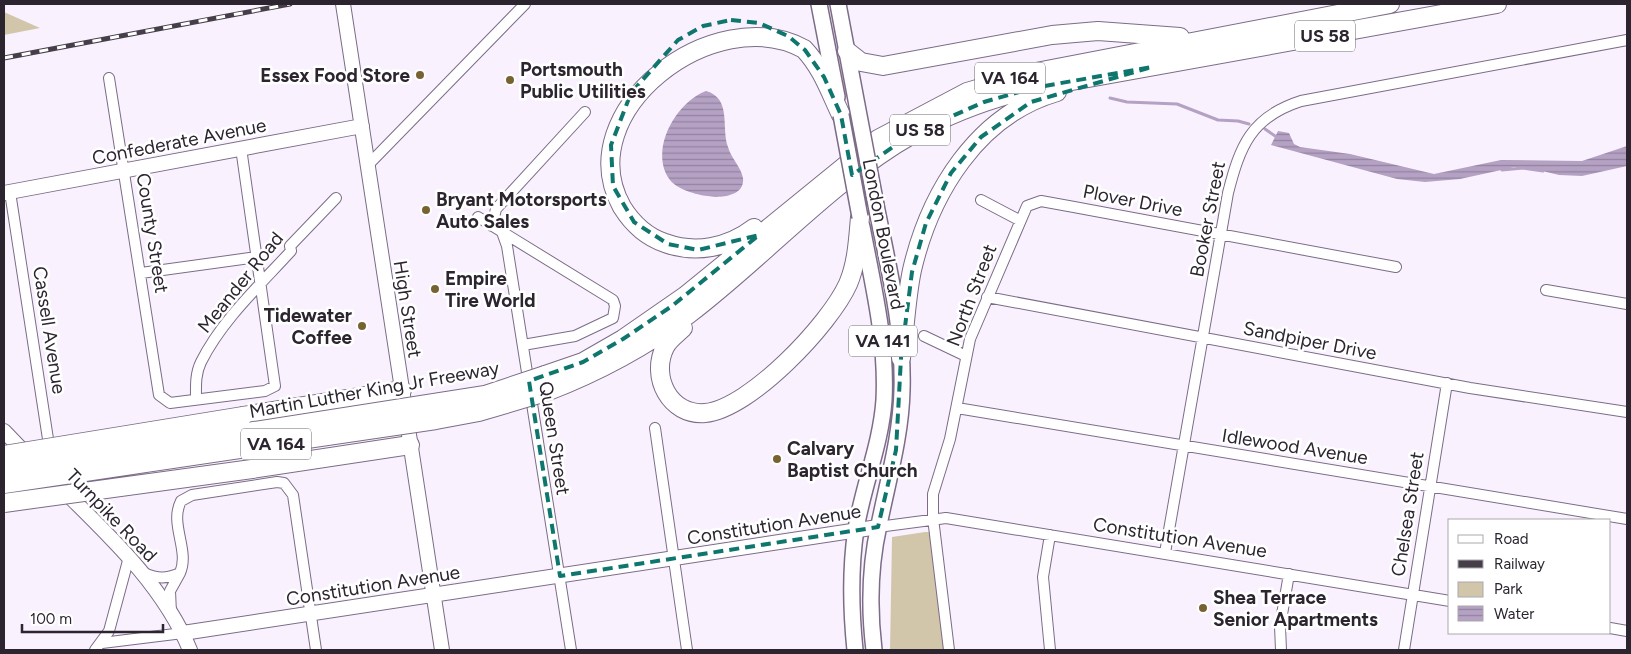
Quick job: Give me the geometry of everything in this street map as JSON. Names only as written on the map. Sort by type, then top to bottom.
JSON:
[{"type":"highway","name":"US 58","points":[[845,44],[861,62],[883,66],[1077,32],[1188,37],[1235,34],[1390,4]]},
{"type":"highway","name":"US 58","points":[[860,217],[855,266],[848,285],[825,321],[810,340],[764,381],[732,403],[718,410],[694,413],[676,404],[664,390],[659,368],[671,338],[697,316],[730,280],[862,168],[912,134],[932,123],[984,102],[1016,92],[1497,4]]},
{"type":"highway","points":[[752,22],[773,28],[788,36],[806,50],[824,78],[841,115]]},
{"type":"highway","name":"VA 164","points":[[813,190],[878,139],[967,92],[1031,73],[1235,34]]},
{"type":"highway","points":[[672,46],[653,64],[631,93],[611,145],[610,173],[613,186],[625,212],[634,222],[656,240],[698,250],[710,248],[726,243],[748,232],[813,190]]},
{"type":"highway","points":[[901,358],[908,297],[918,247],[936,200],[963,156],[981,137],[1010,114],[1031,102],[1050,94],[1100,83],[1152,67]]},
{"type":"highway","name":"Martin Luther King Jr Freeway","points":[[4,484],[479,412],[546,384],[623,339],[672,306],[813,190]]},
{"type":"highway","name":"Martin Luther King Jr Freeway","points":[[4,470],[546,384],[599,370],[643,346],[690,313],[730,280]]},
{"type":"highway","points":[[4,455],[402,390]]},
{"type":"highway","points":[[4,502],[252,469],[410,445]]},
{"type":"main road","name":"High Street","points":[[343,4],[432,595],[442,650]]},
{"type":"main road","name":"London Boulevard","points":[[819,4],[880,318],[884,362],[880,429],[856,530],[851,593],[855,650]]},
{"type":"main road","name":"London Boulevard","points":[[838,4],[893,292],[901,358],[902,390],[896,450],[878,527],[872,590],[874,650]]},
{"type":"main road","name":"Confederate Avenue","points":[[7,193],[362,126]]},
{"type":"main road","name":"Turnpike Road","points":[[4,431],[129,557],[142,572],[182,633]]},
{"type":"main road","name":"Constitution Avenue","points":[[182,633],[878,527]]},
{"type":"main road","points":[[182,633],[190,650]]},
{"type":"street","points":[[368,165],[525,4]]},
{"type":"street","name":"Booker Street","points":[[1165,553],[1221,235],[1237,158],[1249,136],[1274,112],[1301,102],[1627,40]]},
{"type":"street","name":"County Street","points":[[108,78],[160,395],[170,402],[196,400]]},
{"type":"street","points":[[492,226],[496,209],[585,112]]},
{"type":"street","points":[[196,400],[266,391],[275,386],[241,148]]},
{"type":"street","name":"Cassell Avenue","points":[[7,193],[50,440],[50,452],[45,472]]},
{"type":"street","name":"Meander Road","points":[[196,400],[196,380],[200,363],[233,316],[291,250],[290,246],[336,198]]},
{"type":"street","points":[[981,200],[1020,220]]},
{"type":"street","name":"Plover Drive","points":[[1020,220],[1027,206],[1041,202],[1396,267]]},
{"type":"street","points":[[478,217],[613,300],[615,306],[613,318],[576,336],[523,345]]},
{"type":"street","name":"North Street","points":[[950,650],[933,518],[933,503],[937,479],[956,408],[966,356],[986,297],[1020,220]]},
{"type":"street","name":"Queen Street","points":[[502,232],[507,246],[560,576],[570,650]]},
{"type":"street","points":[[141,274],[257,257]]},
{"type":"street","points":[[1546,290],[1627,304]]},
{"type":"street","name":"Sandpiper Drive","points":[[986,297],[1447,384],[1627,412]]},
{"type":"street","points":[[924,336],[966,356]]},
{"type":"street","name":"Chelsea Street","points":[[1404,650],[1447,384]]},
{"type":"street","name":"Idlewood Avenue","points":[[956,408],[1627,519]]},
{"type":"street","points":[[655,428],[687,650]]},
{"type":"street","points":[[171,614],[170,591],[180,574],[182,560],[177,509],[186,497],[277,482],[284,483],[293,495],[316,650]]},
{"type":"street","name":"Constitution Avenue","points":[[878,527],[933,518],[946,518],[1448,601]]},
{"type":"street","points":[[1050,535],[1043,577],[1050,650]]},
{"type":"street","points":[[98,647],[110,630],[129,557]]},
{"type":"street","points":[[142,572],[157,579],[167,579],[180,574]]},
{"type":"street","points":[[1282,650],[1280,626],[1289,574]]},
{"type":"street","points":[[1611,628],[1627,631]]},
{"type":"street","name":"Constitution Avenue","points":[[98,647],[182,633]]},
{"type":"highlighted area","points":[[731,20],[759,23],[788,36],[805,50],[824,77],[841,115],[852,175],[912,134],[984,102],[1033,88],[1152,67],[1031,102],[981,137],[951,173],[926,223],[912,272],[901,358],[896,450],[878,527],[560,576],[529,381],[583,362],[623,339],[672,306],[759,235],[698,250],[668,244],[634,222],[613,186],[611,145],[631,93],[678,40],[703,26]]},
{"type":"green space","points":[[4,12],[40,28],[4,35]]},
{"type":"green space","points":[[931,532],[944,650],[890,650],[892,537]]},
{"type":"water","points":[[706,91],[714,95],[723,107],[728,147],[743,178],[743,184],[740,189],[731,195],[713,197],[682,189],[670,180],[664,168],[662,155],[668,129],[685,105]]},
{"type":"water","points":[[1278,131],[1289,133],[1294,144],[1300,147],[1350,154],[1434,174],[1501,160],[1582,161],[1627,146],[1627,166],[1582,176],[1559,175],[1515,167],[1460,179],[1425,182],[1397,179],[1271,145]]},
{"type":"waterway","points":[[1110,98],[1127,102],[1177,104],[1218,120],[1238,121],[1249,124]]},
{"type":"waterway","points":[[1265,129],[1278,138]]},
{"type":"waterway","points":[[1502,170],[1523,168],[1543,171]]},
{"type":"railway","points":[[4,58],[290,4]]},
{"type":"place","name":"Essex Food Store","points":[[420,75]]},
{"type":"place","name":"Portsmouth Public Utilities","points":[[510,80]]},
{"type":"place","name":"Bryant Motorsports Auto Sales","points":[[426,210]]},
{"type":"place","name":"Empire Tire World","points":[[435,289]]},
{"type":"place","name":"Tidewater Coffee","points":[[362,326]]},
{"type":"place","name":"Calvary Baptist Church","points":[[777,459]]},
{"type":"place","name":"Shea Terrace Senior Apartments","points":[[1203,608]]}]
